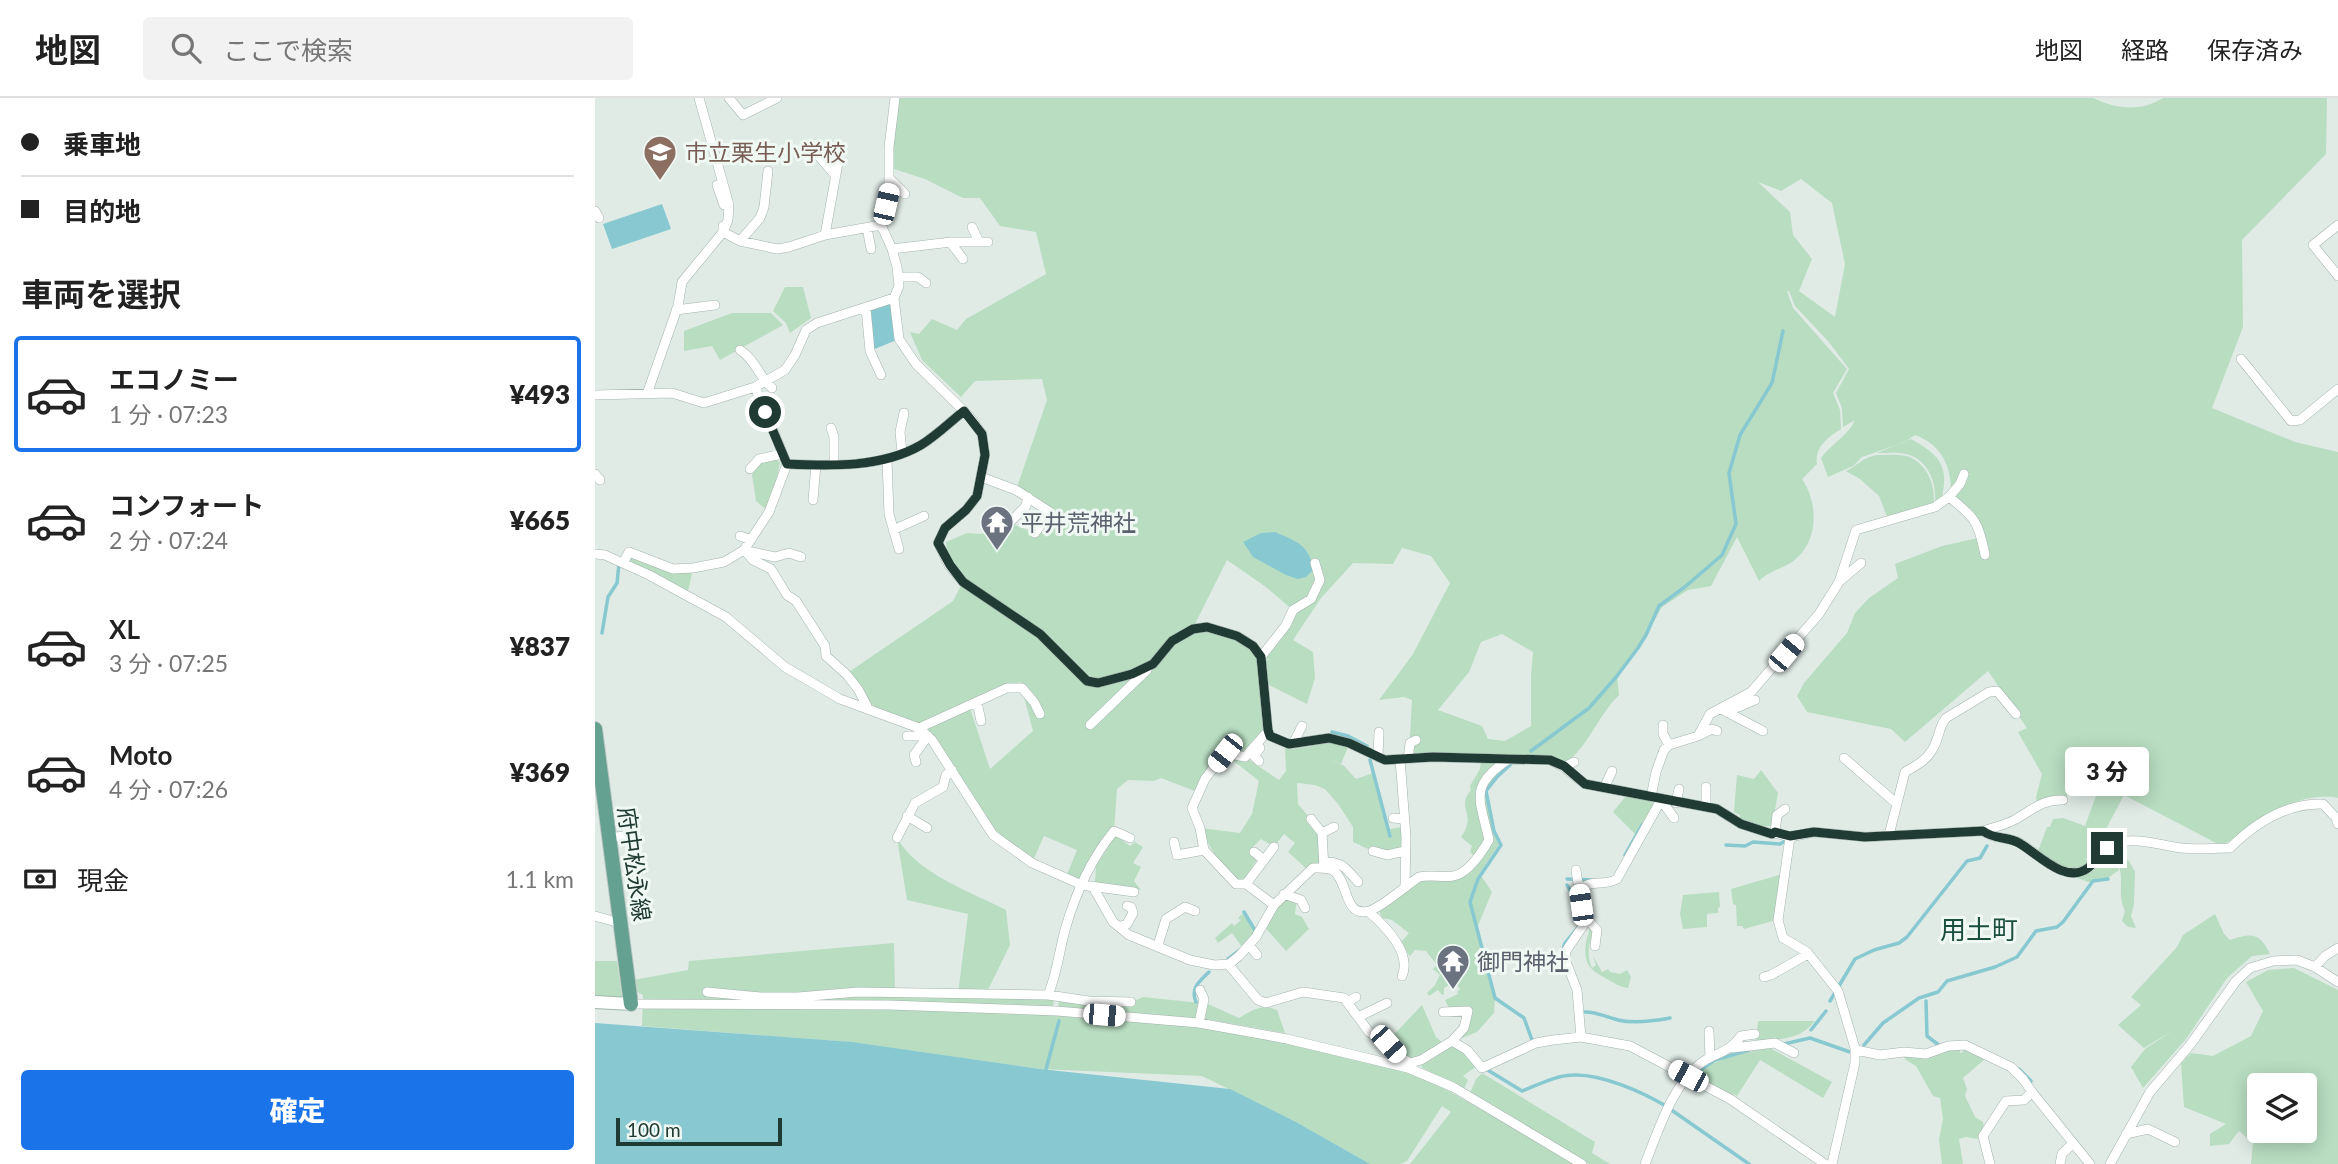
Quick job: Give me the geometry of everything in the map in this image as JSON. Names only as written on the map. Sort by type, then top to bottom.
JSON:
[{"type":"main road","name":"府中松永線","points":[[595,729],[631,1004]]},
{"type":"street","points":[[647,394],[683,282],[723,232],[728,220],[729,205],[699,98]]},
{"type":"street","points":[[729,98],[743,115],[777,98]]},
{"type":"street","points":[[895,98],[890,134],[890,179],[881,225],[892,249],[898,277],[894,298],[899,339],[916,364],[964,411],[982,434],[985,455],[977,496],[966,510],[945,528],[938,543],[963,582],[1040,634],[1087,681],[1098,683],[1132,674],[1153,664]]},
{"type":"street","points":[[816,144],[816,153],[835,176]]},
{"type":"street","points":[[825,235],[838,163]]},
{"type":"street","points":[[740,241],[759,218],[764,207],[768,171]]},
{"type":"street","points":[[890,179],[905,194]]},
{"type":"street","points":[[716,185],[724,207],[723,232]]},
{"type":"street","points":[[723,232],[740,241],[777,249],[825,235],[881,225]]},
{"type":"street","points":[[2338,225],[2313,245],[2338,276]]},
{"type":"street","points":[[892,249],[950,242],[983,242],[972,227]]},
{"type":"street","points":[[867,228],[871,249]]},
{"type":"street","points":[[950,242],[963,259]]},
{"type":"street","points":[[898,277],[918,277],[926,283]]},
{"type":"street","points":[[595,395],[672,393],[704,403],[768,385],[785,370],[796,355],[806,330],[817,323],[894,298]]},
{"type":"street","points":[[676,310],[715,305]]},
{"type":"street","points":[[866,308],[870,351],[881,375]]},
{"type":"street","points":[[740,350],[749,355],[768,385]]},
{"type":"street","points":[[2241,359],[2291,421],[2300,420],[2338,389]]},
{"type":"street","points":[[623,563],[629,552],[673,569],[693,568],[725,562],[744,550],[772,507],[787,464],[755,387]]},
{"type":"street","points":[[787,464],[834,465],[887,460],[920,445],[964,411]]},
{"type":"street","points":[[902,452],[900,432],[904,414]]},
{"type":"street","points":[[831,428],[834,437],[834,465]]},
{"type":"street","points":[[750,469],[759,460],[782,454]]},
{"type":"street","points":[[887,460],[889,514],[899,550]]},
{"type":"street","points":[[813,500],[815,465]]},
{"type":"street","points":[[1698,736],[1710,714],[1751,692],[1819,614],[1839,582],[1856,530],[1935,507],[1949,497],[1960,484],[1964,474]]},
{"type":"street","points":[[981,477],[1016,490],[1050,512],[1035,533]]},
{"type":"street","points":[[1005,527],[1026,506],[1028,497]]},
{"type":"street","points":[[1949,497],[1971,514],[1982,538],[1985,555]]},
{"type":"street","points":[[893,530],[925,516]]},
{"type":"street","points":[[740,536],[751,540]]},
{"type":"street","points":[[744,550],[775,557],[789,553],[801,557]]},
{"type":"street","points":[[744,550],[760,560],[775,564]]},
{"type":"street","points":[[744,550],[753,560],[772,569],[787,595],[796,601],[825,646],[826,656],[858,689],[867,709]]},
{"type":"street","points":[[595,554],[605,555],[623,563],[726,617],[785,667],[840,699],[919,727],[952,770],[993,835],[1033,863],[1086,885],[1134,892]]},
{"type":"street","points":[[1261,657],[1286,625],[1293,610],[1311,599],[1319,580],[1315,563]]},
{"type":"street","points":[[1839,582],[1861,564]]},
{"type":"street","points":[[1090,725],[1153,664],[1173,640],[1193,629],[1207,627],[1237,636],[1253,646],[1261,657],[1269,733],[1254,756],[1259,761]]},
{"type":"street","points":[[1768,674],[1777,671],[1789,655]]},
{"type":"street","points":[[919,727],[1007,688],[1022,688],[1040,713]]},
{"type":"street","points":[[1889,835],[1905,772],[1923,761],[1933,749],[1941,724],[1946,718],[1989,692],[1997,691],[2016,714]]},
{"type":"street","points":[[1721,709],[1739,707],[1755,700]]},
{"type":"street","points":[[977,702],[981,720]]},
{"type":"street","points":[[1721,709],[1763,731]]},
{"type":"street","points":[[1663,725],[1670,740]]},
{"type":"street","points":[[1293,744],[1302,726]]},
{"type":"street","points":[[1670,740],[1698,736],[1712,730],[1717,732]]},
{"type":"street","points":[[1269,733],[1284,743],[1293,744],[1329,738],[1349,743],[1385,760],[1433,757],[1550,760],[1564,766],[1585,784],[1717,809],[1741,824],[1772,834],[1775,832],[1790,836],[1814,832],[1865,837],[1983,831],[2014,820],[2033,807],[2051,800],[2063,800]]},
{"type":"street","points":[[1269,733],[1245,757],[1225,753],[1205,779],[1192,808],[1200,828],[1204,850],[1236,884],[1246,884],[1274,905]]},
{"type":"street","points":[[1378,757],[1379,733]]},
{"type":"street","points":[[907,736],[928,736]]},
{"type":"street","points":[[916,762],[914,755],[928,736]]},
{"type":"street","points":[[1405,886],[1404,759],[1410,743],[1416,740]]},
{"type":"street","points":[[1651,797],[1662,756],[1670,740]]},
{"type":"street","points":[[1843,758],[1897,804]]},
{"type":"street","points":[[1369,912],[1419,877],[1461,874],[1481,853],[1489,840],[1479,795],[1482,782],[1509,759]]},
{"type":"street","points":[[1564,766],[1574,762]]},
{"type":"street","points":[[897,838],[915,803],[943,787],[946,775],[952,770]]},
{"type":"street","points":[[1604,788],[1612,771]]},
{"type":"street","points":[[1706,787],[1706,807]]},
{"type":"street","points":[[1677,803],[1679,789]]},
{"type":"street","points":[[1661,800],[1674,818]]},
{"type":"street","points":[[1581,887],[1588,883],[1612,882],[1617,879],[1661,800]]},
{"type":"street","points":[[1983,831],[1991,837],[2017,842],[2049,864],[2075,872],[2086,870],[2107,848],[2129,841],[2184,849],[2229,848],[2245,833],[2284,809],[2307,804],[2323,804],[2338,824]]},
{"type":"street","points":[[1775,832],[1777,815],[1785,809]]},
{"type":"street","points":[[907,816],[927,828]]},
{"type":"street","points":[[1393,818],[1404,819]]},
{"type":"street","points":[[1311,819],[1322,833],[1324,865]]},
{"type":"street","points":[[1322,833],[1334,827]]},
{"type":"street","points":[[1048,995],[1065,931],[1100,848],[1114,831],[1130,838]]},
{"type":"street","points":[[608,838],[632,835]]},
{"type":"street","points":[[1790,836],[1778,920],[1783,938],[1808,954],[1838,991],[1856,1050],[1856,1063],[1832,1164]]},
{"type":"street","points":[[1174,842],[1177,855],[1204,850]]},
{"type":"street","points":[[1246,884],[1274,847]]},
{"type":"street","points":[[1373,850],[1387,855],[1405,851]]},
{"type":"street","points":[[1254,852],[1264,860]]},
{"type":"street","points":[[1086,885],[1113,922],[1129,935],[1189,960],[1215,965],[1228,964],[1249,945],[1274,905],[1313,868],[1335,861],[1358,882]]},
{"type":"street","points":[[1324,865],[1333,871],[1343,884],[1350,905],[1357,911],[1369,912],[1378,920],[1410,965]]},
{"type":"street","points":[[1576,870],[1585,923],[1566,951],[1565,959],[1577,990],[1581,1037]]},
{"type":"street","points":[[1284,894],[1301,900],[1305,908]]},
{"type":"street","points":[[1119,927],[1127,924],[1133,913],[1131,907],[1127,906]]},
{"type":"street","points":[[1157,945],[1166,919],[1185,907],[1195,911]]},
{"type":"street","points":[[595,916],[620,923]]},
{"type":"street","points":[[1585,923],[1589,922],[1597,930],[1595,946]]},
{"type":"street","points":[[1249,945],[1257,955]]},
{"type":"street","points":[[2315,967],[2325,956],[2338,948]]},
{"type":"street","points":[[1764,977],[1808,954]]},
{"type":"street","points":[[1402,976],[1405,956]]},
{"type":"street","points":[[2111,1164],[2150,1091],[2190,1045],[2236,981],[2250,968],[2273,961],[2297,960],[2315,967],[2338,982]]},
{"type":"street","points":[[1228,964],[1258,1000],[1266,1003],[1303,992],[1344,998],[1369,1032],[1388,1044],[1409,1065]]},
{"type":"street","points":[[707,992],[798,1001],[1057,1011],[1199,1023],[1287,1039],[1409,1065],[1453,1087],[1582,1164]]},
{"type":"street","points":[[595,1002],[631,1004],[798,1001],[858,992],[1048,995],[1089,1001],[1131,1002]]},
{"type":"street","points":[[1199,1023],[1205,997]]},
{"type":"street","points":[[1347,1002],[1356,997]]},
{"type":"street","points":[[1358,1017],[1387,1003]]},
{"type":"street","points":[[1409,1065],[1452,1041],[1464,1028],[1468,1011],[1443,1012]]},
{"type":"street","points":[[1709,1031],[1710,1058]]},
{"type":"street","points":[[1733,1048],[1741,1036],[1755,1034]]},
{"type":"street","points":[[1452,1041],[1467,1050],[1482,1068],[1536,1043],[1581,1037],[1630,1046],[1730,1099],[1825,1164]]},
{"type":"street","points":[[1645,1164],[1667,1109],[1688,1076],[1701,1063],[1733,1048],[1775,1043],[1794,1053]]},
{"type":"street","points":[[1856,1050],[1880,1055],[1904,1052],[1926,1054],[1948,1046],[1965,1045],[2011,1067],[2090,1164]]},
{"type":"street","points":[[1990,1164],[1983,1136],[1990,1130],[2006,1101],[2024,1100],[2032,1092]]},
{"type":"street","points":[[2126,1134],[2148,1129],[2175,1142]]},
{"type":"street","points":[[2060,1164],[2062,1154],[2073,1143]]},
{"type":"green space","points":[[895,98],[2093,98],[2119,107],[2137,107],[2163,98],[2327,98],[2326,154],[2242,240],[2243,327],[2212,408],[2295,442],[2338,452],[2338,798],[2314,797],[2291,804],[2220,845],[2124,795],[2098,844],[2100,850],[2085,867],[2072,870],[2054,863],[2038,851],[2053,819],[2063,818],[2085,826],[2100,785],[2074,776],[2065,802],[2037,803],[2042,774],[2018,732],[2027,728],[1988,671],[1905,742],[1891,729],[1807,712],[1797,696],[1804,683],[1847,633],[1855,613],[1869,598],[1898,578],[1895,564],[1942,546],[1978,538],[1982,557],[1985,538],[1974,512],[1953,497],[1958,480],[1951,491],[1949,472],[1942,456],[1931,444],[1915,435],[1905,442],[1862,457],[1853,466],[1828,477],[1821,458],[1848,431],[1855,420],[1843,427],[1842,408],[1836,393],[1849,369],[1828,341],[1795,306],[1787,291],[1793,308],[1847,369],[1833,393],[1840,410],[1841,429],[1823,444],[1818,453],[1817,464],[1802,479],[1808,489],[1813,511],[1812,534],[1807,545],[1792,562],[1759,581],[1737,537],[1711,586],[1688,590],[1662,607],[1617,676],[1619,695],[1580,749],[1564,764],[1551,757],[1525,755],[1409,755],[1412,700],[1404,697],[1379,700],[1413,654],[1450,583],[1431,556],[1402,548],[1393,564],[1353,563],[1321,598],[1293,640],[1313,652],[1315,678],[1307,704],[1267,684],[1266,660],[1270,660],[1262,657],[1268,731],[1245,757],[1279,780],[1286,771],[1285,747],[1301,748],[1333,743],[1348,747],[1341,764],[1328,758],[1344,766],[1356,779],[1373,773],[1389,836],[1392,836],[1390,829],[1402,827],[1402,849],[1369,849],[1353,842],[1353,827],[1325,789],[1297,783],[1298,804],[1322,833],[1324,868],[1309,871],[1288,852],[1295,843],[1284,834],[1274,847],[1261,839],[1253,847],[1258,858],[1242,883],[1236,880],[1223,867],[1200,828],[1240,833],[1252,814],[1259,781],[1225,754],[1200,793],[1161,778],[1154,781],[1128,780],[1117,789],[1114,831],[1082,885],[1066,877],[1077,850],[1044,836],[1032,863],[993,835],[919,728],[874,711],[846,674],[953,601],[963,582],[947,551],[946,542],[967,533],[981,534],[1015,525],[1035,533],[1050,513],[1016,490],[1047,400],[1042,379],[975,381],[961,397],[922,360],[910,332],[919,334],[932,319],[957,330],[966,319],[1046,274],[1036,232],[1000,226],[980,198],[963,198],[925,179],[891,168]],"holes":[[[1801,179],[1832,203],[1845,264],[1835,317],[1799,291],[1812,259],[1793,235],[1790,212],[1758,182],[1781,191]],[[1227,560],[1293,610],[1261,656],[1237,636],[1193,628]],[[1502,634],[1533,652],[1531,726],[1505,741],[1488,739],[1482,726],[1438,710],[1469,672],[1481,642]],[[1020,682],[1033,731],[990,769],[969,705]]]},
{"type":"green space","points":[[785,287],[803,287],[811,318],[790,333],[786,323],[773,311]]},
{"type":"green space","points":[[732,313],[771,313],[783,325],[720,360],[712,346],[684,351],[684,331]]},
{"type":"green space","points":[[1911,439],[1936,457],[1943,470],[1941,500],[1935,503],[1933,480],[1920,461],[1906,454],[1877,453]]},
{"type":"green space","points":[[1877,455],[1907,456],[1920,464],[1931,482],[1934,503],[1888,519],[1879,496],[1846,471]]},
{"type":"green space","points":[[776,459],[780,463],[769,512],[756,501],[752,475],[759,462]]},
{"type":"green space","points":[[629,552],[671,569],[693,568],[687,596],[623,563]]},
{"type":"green space","points":[[1481,761],[1500,762],[1482,776],[1477,791],[1487,841],[1475,857],[1470,852],[1472,846],[1461,837],[1467,822],[1465,802]]},
{"type":"green space","points":[[1509,764],[1485,790],[1493,833],[1499,844],[1478,876],[1482,877],[1492,892],[1477,928],[1495,998],[1494,1013],[1477,1032],[1457,1040],[1471,1016],[1469,1007],[1449,1008],[1445,1000],[1458,994],[1460,989],[1454,982],[1444,988],[1444,994],[1438,990],[1429,996],[1427,993],[1440,975],[1433,969],[1437,965],[1426,951],[1415,950],[1410,956],[1400,943],[1409,933],[1392,920],[1382,918],[1379,910],[1410,886],[1425,879],[1452,880],[1484,855],[1492,842],[1481,794],[1484,782]]},
{"type":"green space","points":[[1761,770],[1778,793],[1772,826],[1761,826],[1740,819],[1740,815],[1734,812],[1737,775],[1754,779]]},
{"type":"green space","points":[[1626,796],[1652,801],[1653,805],[1636,835],[1613,812]]},
{"type":"green space","points":[[1116,835],[1130,846],[1135,842],[1143,847],[1133,863],[1141,867],[1134,881],[1141,890],[1095,882],[1096,866]]},
{"type":"green space","points":[[897,838],[906,851],[931,872],[1006,910],[1010,945],[986,994],[1055,997],[1052,1010],[1199,1023],[1408,1068],[1578,1164],[1410,1164],[1451,1112],[1442,1106],[1407,1161],[1400,1164],[1370,1164],[1296,1122],[1202,1076],[1040,1069],[850,1042],[642,1026],[643,995],[634,990],[633,980],[688,970],[689,961],[894,943],[895,993],[958,994],[968,914],[907,900]]},
{"type":"green space","points":[[2116,849],[2129,861],[2135,872],[2131,916],[2136,928],[2128,927],[2122,921],[2125,911],[2121,895],[2121,873],[2108,851]]},
{"type":"green space","points":[[2107,853],[2117,861],[2119,870],[2108,878],[2093,880],[2091,883],[2072,876]]},
{"type":"green space","points":[[1783,874],[1773,921],[1744,929],[1737,926],[1736,905],[1733,904],[1731,889]]},
{"type":"green space","points":[[1719,892],[1718,913],[1707,914],[1707,927],[1683,929],[1680,914],[1683,895]]},
{"type":"green space","points":[[1284,894],[1297,899],[1295,914],[1302,917],[1309,929],[1286,951],[1263,925]]},
{"type":"green space","points":[[1243,913],[1255,933],[1242,947],[1232,933],[1218,943],[1215,938],[1232,923],[1234,926],[1241,920],[1238,918]]},
{"type":"green space","points":[[2215,914],[2224,934],[2230,940],[2254,936],[2270,954],[2252,956],[2227,978],[2186,1039],[2143,1088],[2131,1067],[2145,1049],[2174,1030],[2144,1048],[2118,1025],[2141,1005],[2131,997],[2177,947],[2183,935]]},
{"type":"green space","points":[[1589,926],[1593,932],[1589,946],[1592,968],[1596,965],[1593,956],[1602,972],[1608,969],[1620,974],[1627,970],[1631,977],[1628,988],[1601,976],[1592,969],[1589,965],[1585,950]]},
{"type":"green space","points":[[595,961],[617,961],[623,1004],[595,1002]]},
{"type":"green space","points":[[2294,968],[2338,990],[2338,1164],[2251,1164],[2253,1143],[2317,1143],[2317,1073],[2247,1073],[2247,1138],[2239,1131],[2229,1144],[2210,1146],[2210,1134],[2226,1124],[2184,1107],[2181,1063],[2191,1053],[2213,1056],[2251,1036],[2263,1011],[2246,982],[2268,970]]},
{"type":"green space","points":[[1143,997],[1200,1003],[1197,1019],[1058,1007],[1059,1001],[1126,1005]]},
{"type":"green space","points":[[1208,1004],[1239,1018],[1262,1007],[1272,1008],[1277,1010],[1285,1033],[1205,1019]]},
{"type":"green space","points":[[1422,1005],[1436,1037],[1444,1044],[1427,1054],[1408,1057],[1387,1042]]},
{"type":"green space","points":[[1758,1021],[1815,1021],[1795,1036],[1756,1041]]},
{"type":"green space","points":[[1454,1046],[1462,1050],[1477,1066],[1463,1076],[1468,1080],[1464,1089],[1422,1068],[1421,1063]]},
{"type":"green space","points":[[1770,1048],[1832,1082],[1823,1098],[1760,1060],[1737,1096],[1734,1094],[1731,1097],[1696,1077],[1696,1074],[1705,1068],[1723,1059]]},
{"type":"green space","points":[[1964,1048],[1986,1058],[1963,1078],[1967,1089],[1965,1096],[1975,1117],[1983,1122],[1984,1127],[1977,1139],[1959,1139],[1963,1164],[1942,1164],[1939,1140],[1943,1119],[1940,1098],[1933,1096],[1916,1066],[1901,1054],[1924,1059],[1950,1049],[1960,1050],[1960,1053]]},
{"type":"green space","points":[[1482,1073],[1595,1142],[1592,1153],[1610,1164],[1589,1164],[1470,1093]]},
{"type":"water","points":[[662,204],[671,229],[612,249],[603,224]]},
{"type":"water","points":[[894,298],[899,339],[870,351],[866,308]]},
{"type":"water","points":[[1275,532],[1305,549],[1313,570],[1306,577],[1298,579],[1286,575],[1253,557],[1243,542],[1261,533]]},
{"type":"water","points":[[595,1023],[852,1042],[1040,1069],[1230,1089],[1370,1164],[595,1164]]},
{"type":"waterway","points":[[1531,751],[1589,708],[1638,648],[1659,606],[1722,555],[1736,524],[1729,473],[1740,435],[1772,383],[1783,331]]},
{"type":"waterway","points":[[602,633],[608,597],[617,583],[619,564]]},
{"type":"waterway","points":[[1332,732],[1348,736],[1367,746]]},
{"type":"waterway","points":[[1370,760],[1390,836]]},
{"type":"waterway","points":[[1510,765],[1486,791],[1494,831],[1501,845],[1478,879],[1470,902],[1495,998],[1524,1018],[1532,1040]]},
{"type":"waterway","points":[[1625,855],[1642,825]]},
{"type":"waterway","points":[[1726,845],[1745,846],[1753,842],[1780,844],[1785,841]]},
{"type":"waterway","points":[[1830,1001],[1855,959],[1899,943],[1907,937],[1967,861],[1980,858],[1987,846]]},
{"type":"waterway","points":[[1567,879],[1592,880]]},
{"type":"waterway","points":[[1864,1045],[1883,1023],[1919,998],[1938,992],[1947,981],[1995,967],[2017,957],[2036,931],[2057,927],[2063,922],[2093,881],[2108,879]]},
{"type":"waterway","points":[[1562,951],[1579,926],[1576,899],[1567,885]]},
{"type":"waterway","points":[[1244,912],[1256,932],[1254,934]]},
{"type":"waterway","points":[[1228,959],[1240,950]]},
{"type":"waterway","points":[[1196,1002],[1195,989],[1209,972]]},
{"type":"waterway","points":[[1926,1001],[1927,1036],[1940,1046]]},
{"type":"waterway","points":[[1811,1030],[1826,1011]]},
{"type":"waterway","points":[[1585,1012],[1631,1022],[1670,1018]]},
{"type":"waterway","points":[[1045,1073],[1059,1021]]},
{"type":"waterway","points":[[1784,1044],[1810,1038],[1850,1052]]},
{"type":"waterway","points":[[1696,1073],[1715,1060],[1749,1050]]},
{"type":"waterway","points":[[1486,1069],[1522,1091],[1561,1077],[1597,1077],[1622,1085],[1666,1106]]},
{"type":"waterway","points":[[2019,1069],[2031,1081]]},
{"type":"waterway","points":[[1670,1109],[1749,1164]]},
{"type":"place","name":"市立栗生小学校","points":[[660,182]]},
{"type":"place","name":"平井荒神社","points":[[997,552]]},
{"type":"place","name":"御門神社","points":[[1453,991]]},
{"type":"district","name":"用土町","points":[[1979,929]]},
{"type":"route","points":[[765,412],[787,464],[830,466],[887,460],[920,445],[964,411],[982,434],[985,455],[977,496],[966,510],[945,528],[938,543],[963,582],[1040,634],[1087,681],[1098,683],[1132,674],[1153,664],[1173,640],[1193,629],[1207,627],[1237,636],[1253,646],[1261,657],[1268,730],[1270,736],[1284,743],[1329,738],[1349,743],[1385,760],[1420,757],[1550,760],[1564,766],[1585,784],[1717,809],[1741,824],[1772,834],[1775,832],[1790,836],[1814,832],[1865,837],[1983,831],[1991,837],[2017,842],[2049,864],[2075,872],[2086,870],[2107,848]]}]
